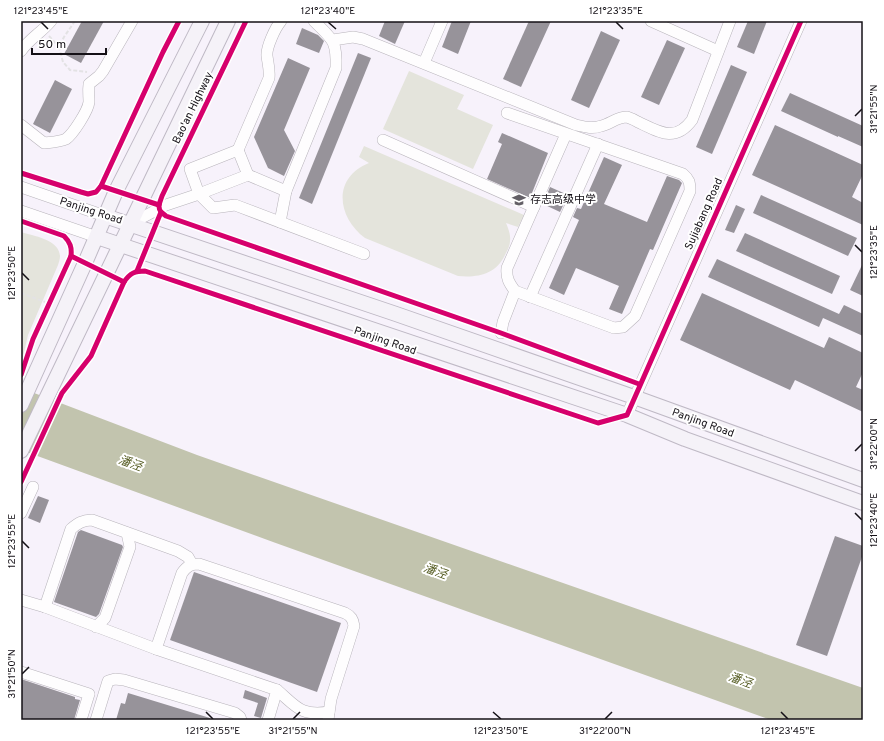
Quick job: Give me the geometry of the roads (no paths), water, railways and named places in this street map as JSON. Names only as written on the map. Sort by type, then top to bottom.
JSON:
[{"type":"main road","points":[[21,405],[97,237],[105,216],[202,21]]},
{"type":"main road","name":"Bao'an Highway","points":[[21,451],[228,21]]},
{"type":"main road","name":"Panjing Road","points":[[105,216],[396,314],[634,397],[863,480]]},
{"type":"main road","name":"Panjing Road","points":[[97,237],[627,415],[685,438],[863,502]]},
{"type":"street","points":[[21,51],[26,44],[43,31],[51,21]]},
{"type":"street","points":[[21,125],[44,143],[56,142],[66,138],[74,130],[89,104],[87,92],[89,84],[99,76],[132,21]]},
{"type":"street","points":[[248,175],[238,150],[269,78],[270,70],[267,55],[268,47],[280,21]]},
{"type":"street","points":[[280,222],[286,191],[336,68],[336,51],[333,40],[314,21]]},
{"type":"street","points":[[424,63],[442,21]]},
{"type":"street","points":[[651,21],[718,51]]},
{"type":"street","points":[[333,40],[353,37],[363,39],[576,125],[588,128],[601,126],[628,117],[660,132],[670,134],[677,133],[686,128],[692,120],[730,21]]},
{"type":"street","name":"Sujiabang Road","points":[[627,415],[800,21]]},
{"type":"street","points":[[507,113],[683,174],[688,178],[690,182],[690,190],[635,316],[623,327],[614,328],[515,291],[506,276],[507,268],[566,134]]},
{"type":"street","points":[[383,140],[534,207]]},
{"type":"street","points":[[530,297],[598,144]]},
{"type":"street","points":[[238,150],[190,169],[199,194],[213,208],[235,205],[364,254]]},
{"type":"street","points":[[130,224],[166,205],[248,175],[286,191]]},
{"type":"street","name":"Panjing Road","points":[[21,187],[105,216]]},
{"type":"street","name":"Panjing Road","points":[[21,211],[97,237]]},
{"type":"street","points":[[501,333],[503,322],[515,291]]},
{"type":"street","points":[[21,513],[33,487]]},
{"type":"street","points":[[45,607],[71,529],[78,523],[86,520],[92,520],[184,554],[192,564]]},
{"type":"street","points":[[96,626],[105,618],[130,548],[127,533]]},
{"type":"street","points":[[21,600],[45,607],[156,649],[277,690],[298,710],[328,716],[331,699],[354,626],[353,620],[350,616],[199,564],[192,564],[186,567],[182,573],[156,649]]},
{"type":"street","points":[[21,672],[89,694],[81,720]]},
{"type":"street","points":[[96,720],[108,682],[115,679],[124,680],[235,713],[241,720]]},
{"type":"street","points":[[268,720],[277,690]]},
{"type":"water","name":"潘泾","points":[[21,388],[197,455],[863,688],[863,720],[771,720],[273,542],[21,450]]},
{"type":"place","name":"存志高级中学","points":[[519,200]]}]
